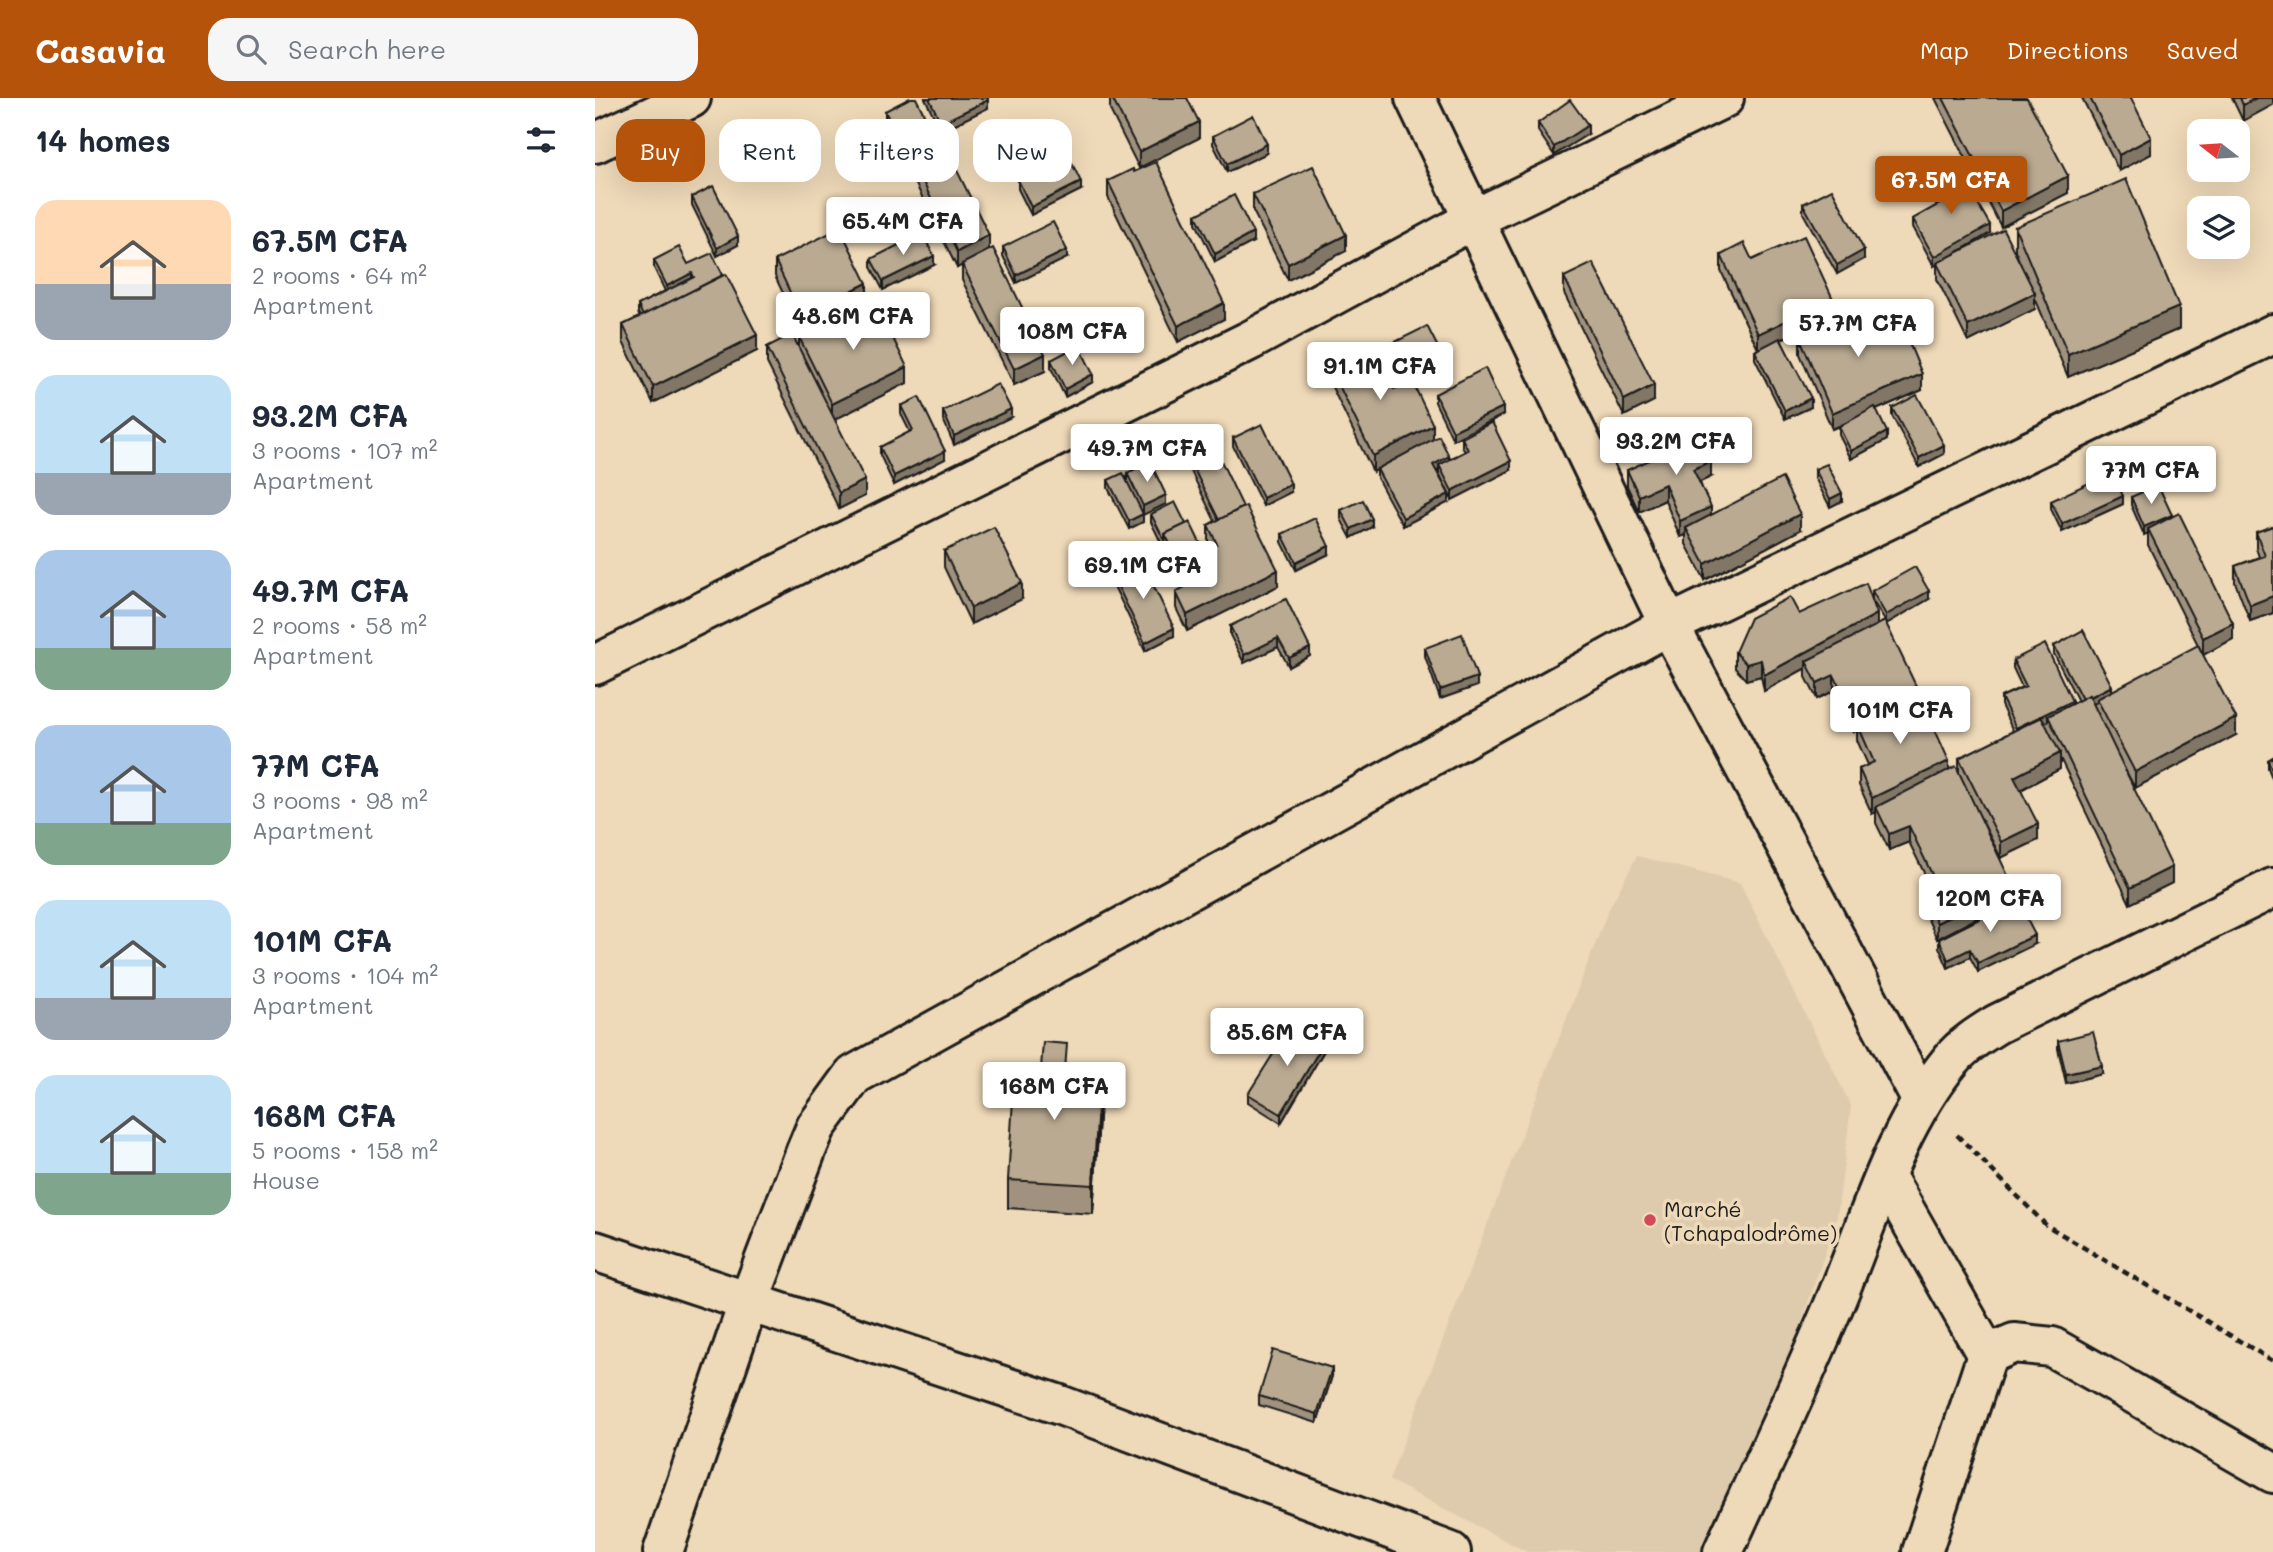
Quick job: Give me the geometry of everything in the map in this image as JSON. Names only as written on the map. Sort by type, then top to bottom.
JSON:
[{"type":"street","points":[[595,143],[691,98]]},
{"type":"street","points":[[1415,98],[1669,625],[1922,1101]]},
{"type":"street","points":[[595,666],[1251,340],[1474,219],[1724,98]]},
{"type":"street","points":[[663,1552],[749,1301],[816,1127],[854,1075],[1669,625],[2273,334]]},
{"type":"street","points":[[1723,1552],[1831,1314],[1898,1146],[1922,1101],[1952,1058],[1974,1038],[1997,1024],[2273,888]]},
{"type":"street","points":[[1886,1177],[1987,1355]]},
{"type":"street","points":[[595,1251],[1060,1405],[1451,1552]]},
{"type":"street","points":[[1921,1552],[1987,1355],[2014,1343],[2052,1347],[2273,1473]]},
{"type":"path","points":[[1922,1101],[2046,1224],[2273,1361]]},
{"type":"shaded area","points":[[1637,856],[1740,883],[1851,1106],[1837,1217],[1729,1537],[1716,1552],[1527,1552],[1389,1480],[1608,911]]},
{"type":"building","points":[[910,98],[916,98],[926,119],[889,119],[885,111]]},
{"type":"building","points":[[929,98],[988,98],[949,119],[939,119]]},
{"type":"building","points":[[1112,98],[1187,98],[1199,122],[1139,152]]},
{"type":"building","points":[[1943,98],[2027,98],[2068,176],[2001,211]]},
{"type":"building","points":[[2090,98],[2131,98],[2151,138],[2119,155]]},
{"type":"building","points":[[2240,98],[2256,98],[2243,105]]},
{"type":"building","points":[[1570,100],[1588,125],[1554,147],[1538,123]]},
{"type":"building","points":[[1253,115],[1267,144],[1227,164],[1213,136]]},
{"type":"building","points":[[1156,162],[1224,303],[1178,326],[1108,181]]},
{"type":"building","points":[[1072,163],[1081,182],[1031,207],[1019,182],[1072,182]]},
{"type":"building","points":[[1313,166],[1346,235],[1288,264],[1253,194]]},
{"type":"building","points":[[1959,171],[1990,225],[1934,257],[1913,219],[1941,203],[1932,187]]},
{"type":"building","points":[[959,174],[989,235],[957,252],[923,182],[959,182]]},
{"type":"building","points":[[2126,179],[2179,307],[2068,354],[2015,227]]},
{"type":"building","points":[[713,186],[738,236],[717,248],[692,197]]},
{"type":"building","points":[[1832,189],[1864,250],[1837,265],[1803,204]]},
{"type":"building","points":[[1234,195],[1253,233],[1215,254],[1196,215]]},
{"type":"building","points":[[1053,222],[1067,250],[1016,275],[1003,247]]},
{"type":"building","points":[[840,228],[867,283],[801,316],[775,260]]},
{"type":"building","points":[[2003,229],[2035,293],[1968,326],[1937,263]]},
{"type":"building","points":[[922,233],[934,256],[883,281],[871,259]]},
{"type":"building","points":[[1804,236],[1833,299],[1758,334],[1721,255],[1744,243],[1752,260]]},
{"type":"building","points":[[679,247],[688,264],[712,253],[723,275],[643,316],[638,305],[694,277],[692,273],[667,286],[654,260]]},
{"type":"building","points":[[993,248],[1045,354],[1014,369],[962,264]]},
{"type":"building","points":[[1593,263],[1654,385],[1624,400],[1564,277]]},
{"type":"building","points":[[726,274],[757,335],[653,387],[623,325]]},
{"type":"building","points":[[874,299],[907,367],[832,404],[799,337]]},
{"type":"building","points":[[1876,305],[1892,344],[1907,338],[1922,374],[1832,413],[1800,338]]},
{"type":"building","points":[[1427,326],[1446,363],[1397,387],[1379,350]]},
{"type":"building","points":[[792,334],[865,480],[839,493],[767,347]]},
{"type":"building","points":[[1780,338],[1811,398],[1785,411],[1755,351]]},
{"type":"building","points":[[1079,345],[1093,374],[1065,389],[1051,360]]},
{"type":"building","points":[[1373,346],[1394,389],[1412,381],[1433,425],[1373,456],[1330,367]]},
{"type":"building","points":[[1485,368],[1503,407],[1453,431],[1435,394]]},
{"type":"building","points":[[998,384],[1011,409],[954,436],[943,411]]},
{"type":"building","points":[[1917,395],[1944,445],[1919,458],[1892,408]]},
{"type":"building","points":[[919,397],[945,451],[894,476],[880,447],[913,430],[901,406]]},
{"type":"building","points":[[1875,407],[1887,432],[1851,451],[1839,427]]},
{"type":"building","points":[[1492,422],[1511,461],[1452,491],[1439,465],[1468,450],[1462,438]]},
{"type":"building","points":[[1262,424],[1291,484],[1263,498],[1233,438]]},
{"type":"building","points":[[1439,436],[1449,456],[1433,465],[1449,494],[1403,518],[1377,469]]},
{"type":"building","points":[[1701,437],[1711,461],[1693,469],[1711,507],[1680,521],[1665,484],[1639,496],[1627,470]]},
{"type":"building","points":[[1212,442],[1243,507],[1219,520],[1187,455]]},
{"type":"building","points":[[1150,462],[1166,495],[1143,506],[1127,473]]},
{"type":"building","points":[[1827,464],[1842,493],[1830,499],[1815,469]]},
{"type":"building","points":[[2112,472],[2123,496],[2062,524],[2051,501]]},
{"type":"building","points":[[1123,473],[1143,514],[1129,521],[1108,480]]},
{"type":"building","points":[[1782,478],[1800,514],[1705,564],[1686,528]]},
{"type":"building","points":[[2158,485],[2172,515],[2144,527],[2131,497]]},
{"type":"building","points":[[1363,500],[1372,519],[1351,529],[1341,510]]},
{"type":"building","points":[[1175,502],[1186,524],[1165,534],[1165,542],[1151,514]]},
{"type":"building","points":[[1246,506],[1278,570],[1187,615],[1176,592],[1190,584],[1165,534],[1190,522],[1204,551],[1217,544],[1208,525]]},
{"type":"building","points":[[2179,513],[2233,623],[2203,638],[2148,529]]},
{"type":"building","points":[[1315,518],[1329,546],[1296,562],[1282,534]]},
{"type":"building","points":[[2273,526],[2273,596],[2250,605],[2235,566],[2265,556],[2256,532]]},
{"type":"building","points":[[994,527],[1022,583],[971,608],[944,551]]},
{"type":"building","points":[[1141,560],[1174,628],[1145,643],[1112,574]]},
{"type":"building","points":[[1915,567],[1929,591],[1886,615],[1872,591]]},
{"type":"building","points":[[1866,583],[1877,614],[1764,675],[1761,660],[1746,664],[1735,652],[1750,618],[1790,597],[1799,614]]},
{"type":"building","points":[[1286,599],[1310,648],[1289,658],[1278,638],[1244,655],[1230,626]]},
{"type":"building","points":[[1885,621],[1916,686],[1854,716],[1834,675],[1817,683],[1806,661]]},
{"type":"building","points":[[2083,630],[2112,686],[2082,699],[2054,646]]},
{"type":"building","points":[[1462,634],[1477,677],[1440,690],[1425,648]]},
{"type":"building","points":[[2045,644],[2072,701],[2016,728],[2001,697],[2026,686],[2013,660]]},
{"type":"building","points":[[2198,645],[2236,718],[2135,772],[2097,699]]},
{"type":"building","points":[[1919,694],[1949,761],[1872,798],[1859,769],[1874,762],[1857,723]]},
{"type":"building","points":[[2089,695],[2172,867],[2130,888],[2048,716]]},
{"type":"building","points":[[2042,717],[2060,753],[2014,777],[2038,824],[2001,842],[1959,758]]},
{"type":"building","points":[[2273,757],[2273,772],[2268,760]]},
{"type":"building","points":[[1956,766],[2012,884],[1937,923],[1924,895],[1937,885],[1909,826],[1889,834],[1876,807]]},
{"type":"building","points":[[2017,900],[2035,935],[1978,963],[1970,949],[1948,960],[1939,939]]},
{"type":"building","points":[[1294,1021],[1325,1041],[1281,1114],[1248,1094]]},
{"type":"building","points":[[2093,1032],[2102,1066],[2066,1074],[2058,1041]]},
{"type":"building","points":[[1043,1042],[1067,1044],[1065,1070],[1100,1072],[1093,1185],[1008,1180],[1015,1067],[1041,1068]]},
{"type":"building","points":[[1273,1350],[1332,1368],[1317,1414],[1259,1396]]},
{"type":"place","name":"Marché (Tchapalodrôme)","points":[[1650,1220]]}]
